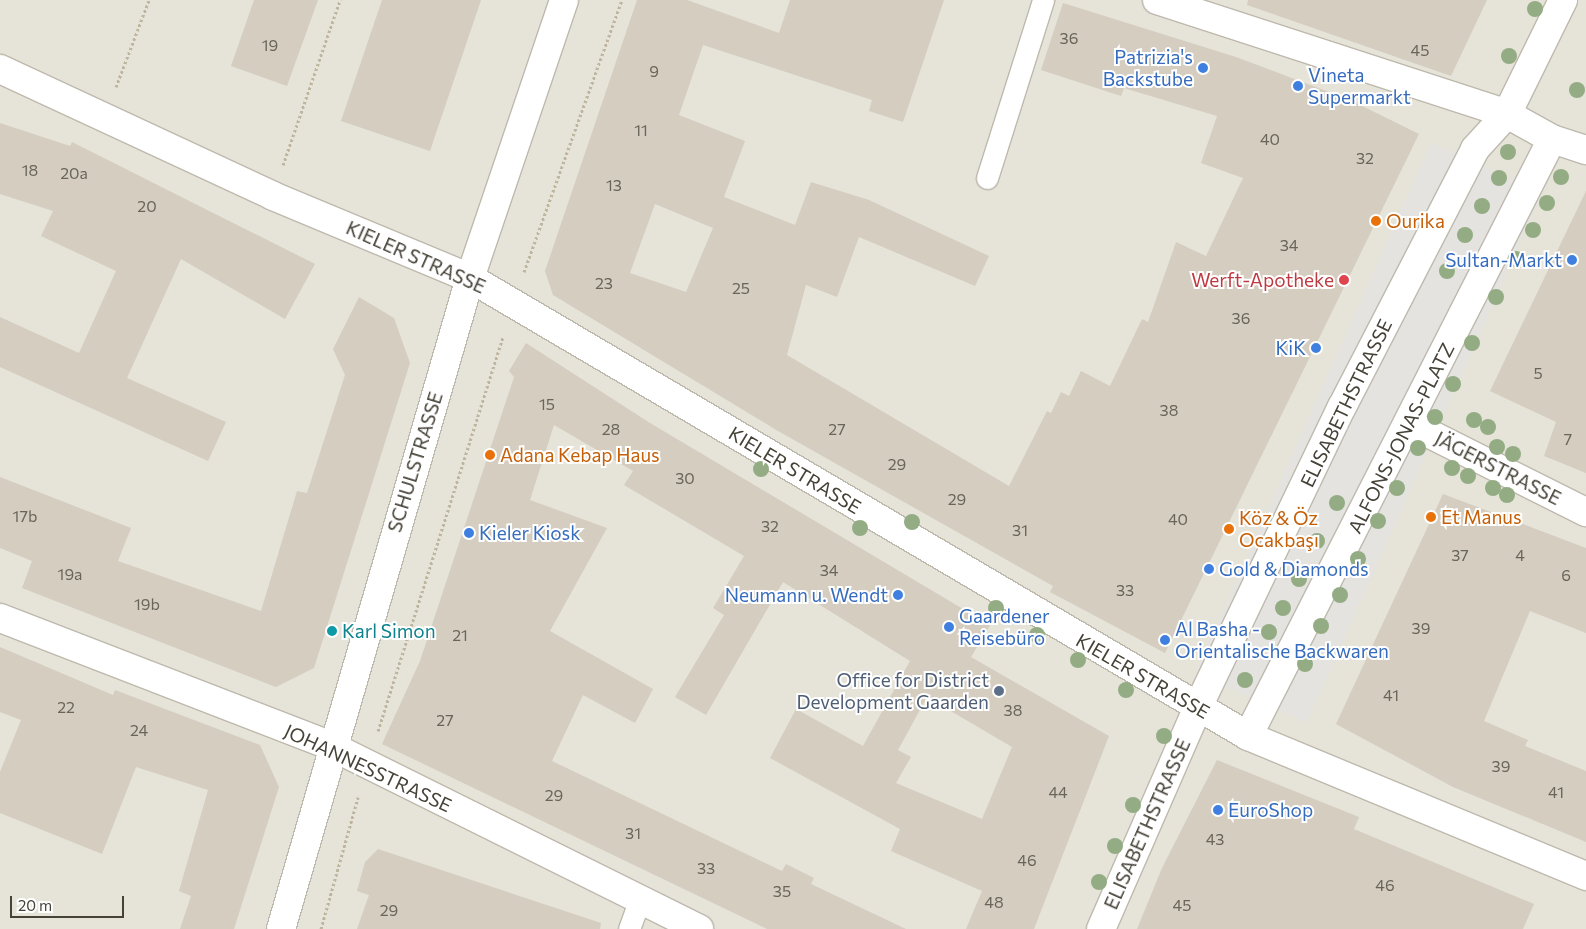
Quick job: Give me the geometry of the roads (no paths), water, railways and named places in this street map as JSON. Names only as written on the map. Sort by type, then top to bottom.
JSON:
[{"type":"street","name":"SCHULSTRASSE","points":[[281,929],[331,746],[470,278],[564,0]]},
{"type":"street","points":[[1157,0],[1507,114],[1552,139],[1586,150]]},
{"type":"street","name":"ELISABETHSTRASSE","points":[[1101,929],[1197,709],[1342,407],[1470,158],[1507,114],[1563,0]]},
{"type":"street","name":"KIELER STRASSE","points":[[0,69],[105,116],[273,196],[470,278],[1197,709],[1248,736],[1586,876]]},
{"type":"street","name":"ALFONS-JONAS-PLATZ","points":[[1248,736],[1410,424],[1552,139]]},
{"type":"street","name":"JÄGERSTRASSE","points":[[1410,424],[1586,512]]},
{"type":"street","name":"JOHANNESSTRASSE","points":[[0,618],[331,746],[699,929]]},
{"type":"lane","points":[[987,178],[1043,0]]},
{"type":"lane","points":[[629,929],[639,900]]},
{"type":"place","name":"Patrizia's Backstube","points":[[1203,68]]},
{"type":"place","name":"Vineta Supermarkt","points":[[1298,86]]},
{"type":"place","name":"Ourika","points":[[1376,221]]},
{"type":"place","name":"Sultan-Markt","points":[[1572,260]]},
{"type":"place","name":"Werft-Apotheke","points":[[1344,280]]},
{"type":"place","name":"KiK","points":[[1316,348]]},
{"type":"place","name":"Adana Kebap Haus","points":[[490,455]]},
{"type":"place","name":"Et Manus","points":[[1431,517]]},
{"type":"place","name":"Köz & Öz Ocakbaşı","points":[[1229,529]]},
{"type":"place","name":"Kieler Kiosk","points":[[469,533]]},
{"type":"place","name":"Gold & Diamonds","points":[[1209,569]]},
{"type":"place","name":"Neumann u. Wendt","points":[[898,595]]},
{"type":"place","name":"Gaardener Reisebüro","points":[[949,627]]},
{"type":"place","name":"Karl Simon","points":[[332,631]]},
{"type":"place","name":"Al Basha - Orientalische Backwaren","points":[[1165,640]]},
{"type":"place","name":"Office for District Development Gaarden","points":[[999,691]]},
{"type":"place","name":"EuroShop","points":[[1218,810]]}]
